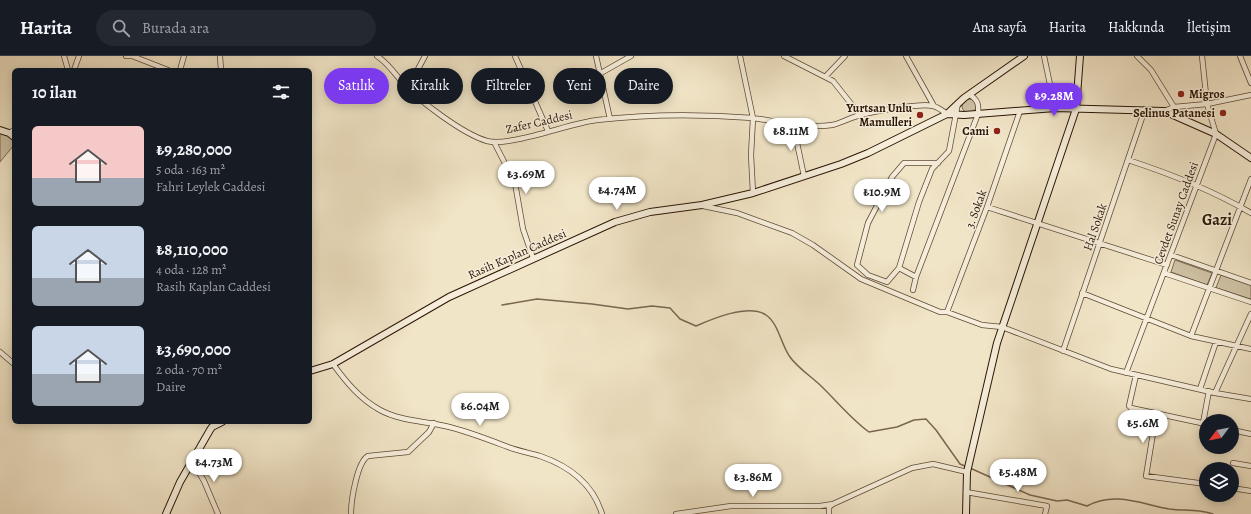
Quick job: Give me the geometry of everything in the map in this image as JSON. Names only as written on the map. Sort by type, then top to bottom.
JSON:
[{"type":"street","points":[[64,56],[67,68]]},
{"type":"street","points":[[75,68],[79,56]]},
{"type":"street","points":[[126,56],[132,56],[163,68]]},
{"type":"street","points":[[181,68],[184,56]]},
{"type":"street","points":[[220,56],[221,68]]},
{"type":"street","name":"Zafer Caddesi","points":[[377,56],[386,62],[397,75]]},
{"type":"street","points":[[419,68],[425,56]]},
{"type":"street","points":[[515,56],[548,131]]},
{"type":"street","points":[[596,56],[600,68]]},
{"type":"street","points":[[606,70],[631,56]]},
{"type":"street","points":[[740,56],[753,118],[751,155],[753,193]]},
{"type":"street","points":[[784,56],[826,76],[839,87],[860,115]]},
{"type":"street","points":[[826,76],[845,56]]},
{"type":"street","points":[[906,56],[934,106],[946,114],[978,114],[1055,108],[1164,110],[1174,107],[1206,104],[1251,95]]},
{"type":"street","name":"Rasih Kaplan Caddesi","points":[[312,370],[333,364],[449,297],[615,222],[631,216],[702,205],[753,193],[868,153],[946,114],[958,103],[1024,56]]},
{"type":"street","points":[[1044,56],[1055,108]]},
{"type":"street","points":[[966,514],[967,472],[1002,327],[1076,109],[1080,56]]},
{"type":"street","points":[[1137,56],[1151,70],[1174,107]]},
{"type":"street","points":[[1202,56],[1206,104],[1216,134]]},
{"type":"street","points":[[1240,56],[1251,83]]},
{"type":"street","points":[[914,290],[916,277],[978,114],[978,102],[976,98],[970,95]]},
{"type":"street","points":[[606,99],[610,119]]},
{"type":"street","points":[[938,163],[904,163],[892,177],[868,223],[857,265],[868,275],[887,282],[899,268],[919,202],[932,169],[938,163],[949,151],[958,103]]},
{"type":"street","name":"Zafer Caddesi","points":[[427,104],[466,132],[494,142],[578,123],[610,119],[671,115],[753,118],[793,124],[832,125],[860,115],[921,106],[934,106]]},
{"type":"street","name":"Hal Sokak","points":[[1064,351],[1145,109]]},
{"type":"street","points":[[1164,110],[1216,134],[1251,158]]},
{"type":"street","name":"3. Sokak","points":[[947,312],[988,207],[1020,111]]},
{"type":"street","points":[[793,124],[804,176]]},
{"type":"street","points":[[0,130],[12,133]]},
{"type":"street","name":"Cevdet Sunay Caddesi","points":[[1126,373],[1216,134]]},
{"type":"street","points":[[494,142],[515,183],[524,229],[533,258]]},
{"type":"street","points":[[1128,160],[1197,185],[1251,213]]},
{"type":"street","points":[[1192,336],[1251,179]]},
{"type":"street","points":[[702,205],[736,213],[792,233],[813,245],[860,279],[940,312],[947,312],[982,325],[1002,327],[1111,369],[1215,393],[1251,399]]},
{"type":"street","points":[[988,207],[1167,265]]},
{"type":"street","points":[[1171,255],[1251,283]]},
{"type":"street","points":[[899,268],[916,277]]},
{"type":"street","points":[[1164,273],[1251,302]]},
{"type":"street","points":[[1082,294],[1192,336],[1251,349]]},
{"type":"street","points":[[1215,393],[1251,314]]},
{"type":"street","points":[[1200,389],[1216,342]]},
{"type":"street","points":[[0,352],[12,362]]},
{"type":"street","points":[[333,364],[352,389],[381,411],[410,420],[434,423],[470,432],[510,448],[553,461],[582,480],[596,499],[602,514]]},
{"type":"street","points":[[1136,375],[1129,406],[1133,409],[1156,415],[1199,423]]},
{"type":"street","points":[[1206,414],[1209,391]]},
{"type":"street","points":[[1156,415],[1146,476],[1199,483]]},
{"type":"street","points":[[350,514],[356,482],[364,458],[368,456],[408,452],[429,432],[434,423]]},
{"type":"street","points":[[166,514],[180,482],[212,424]]},
{"type":"street","points":[[1239,431],[1251,434]]},
{"type":"street","points":[[192,461],[204,481],[218,514]]},
{"type":"street","points":[[676,514],[731,506],[813,506],[833,504],[912,468],[933,464],[967,472]]},
{"type":"street","points":[[1239,464],[1251,466]]},
{"type":"street","points":[[1239,489],[1251,491]]},
{"type":"street","points":[[966,492],[1047,506],[1045,514]]},
{"type":"street","points":[[829,514],[830,507],[833,504]]},
{"type":"shaded area","points":[[969,99],[974,101],[976,106],[974,111],[969,113],[964,111],[962,106],[964,101]]},
{"type":"shaded area","points":[[0,130],[12,136],[12,147],[0,162]]},
{"type":"shaded area","points":[[1175,260],[1212,273],[1207,285],[1171,272]]},
{"type":"shaded area","points":[[1221,275],[1251,285],[1251,301],[1215,290]]},
{"type":"waterway","points":[[502,305],[537,299],[628,309],[652,306],[670,308],[680,319],[696,326],[731,313],[741,311],[759,312],[766,315],[774,324],[787,352],[793,361],[869,432],[897,427],[914,420],[926,419],[936,430],[960,464],[967,467]]},
{"type":"waterway","points":[[970,468],[1030,495],[1057,501],[1067,500],[1087,506],[1108,499],[1118,499],[1169,509],[1207,512],[1213,514]]},
{"type":"place","name":"Migros","points":[[1181,94]]},
{"type":"place","name":"Selinus Patanesi","points":[[1223,113]]},
{"type":"place","name":"Yurtsan Unlu Mamulleri","points":[[920,115]]},
{"type":"place","name":"Cami","points":[[997,131]]},
{"type":"district","name":"Gazi","points":[[1217,220]]}]
